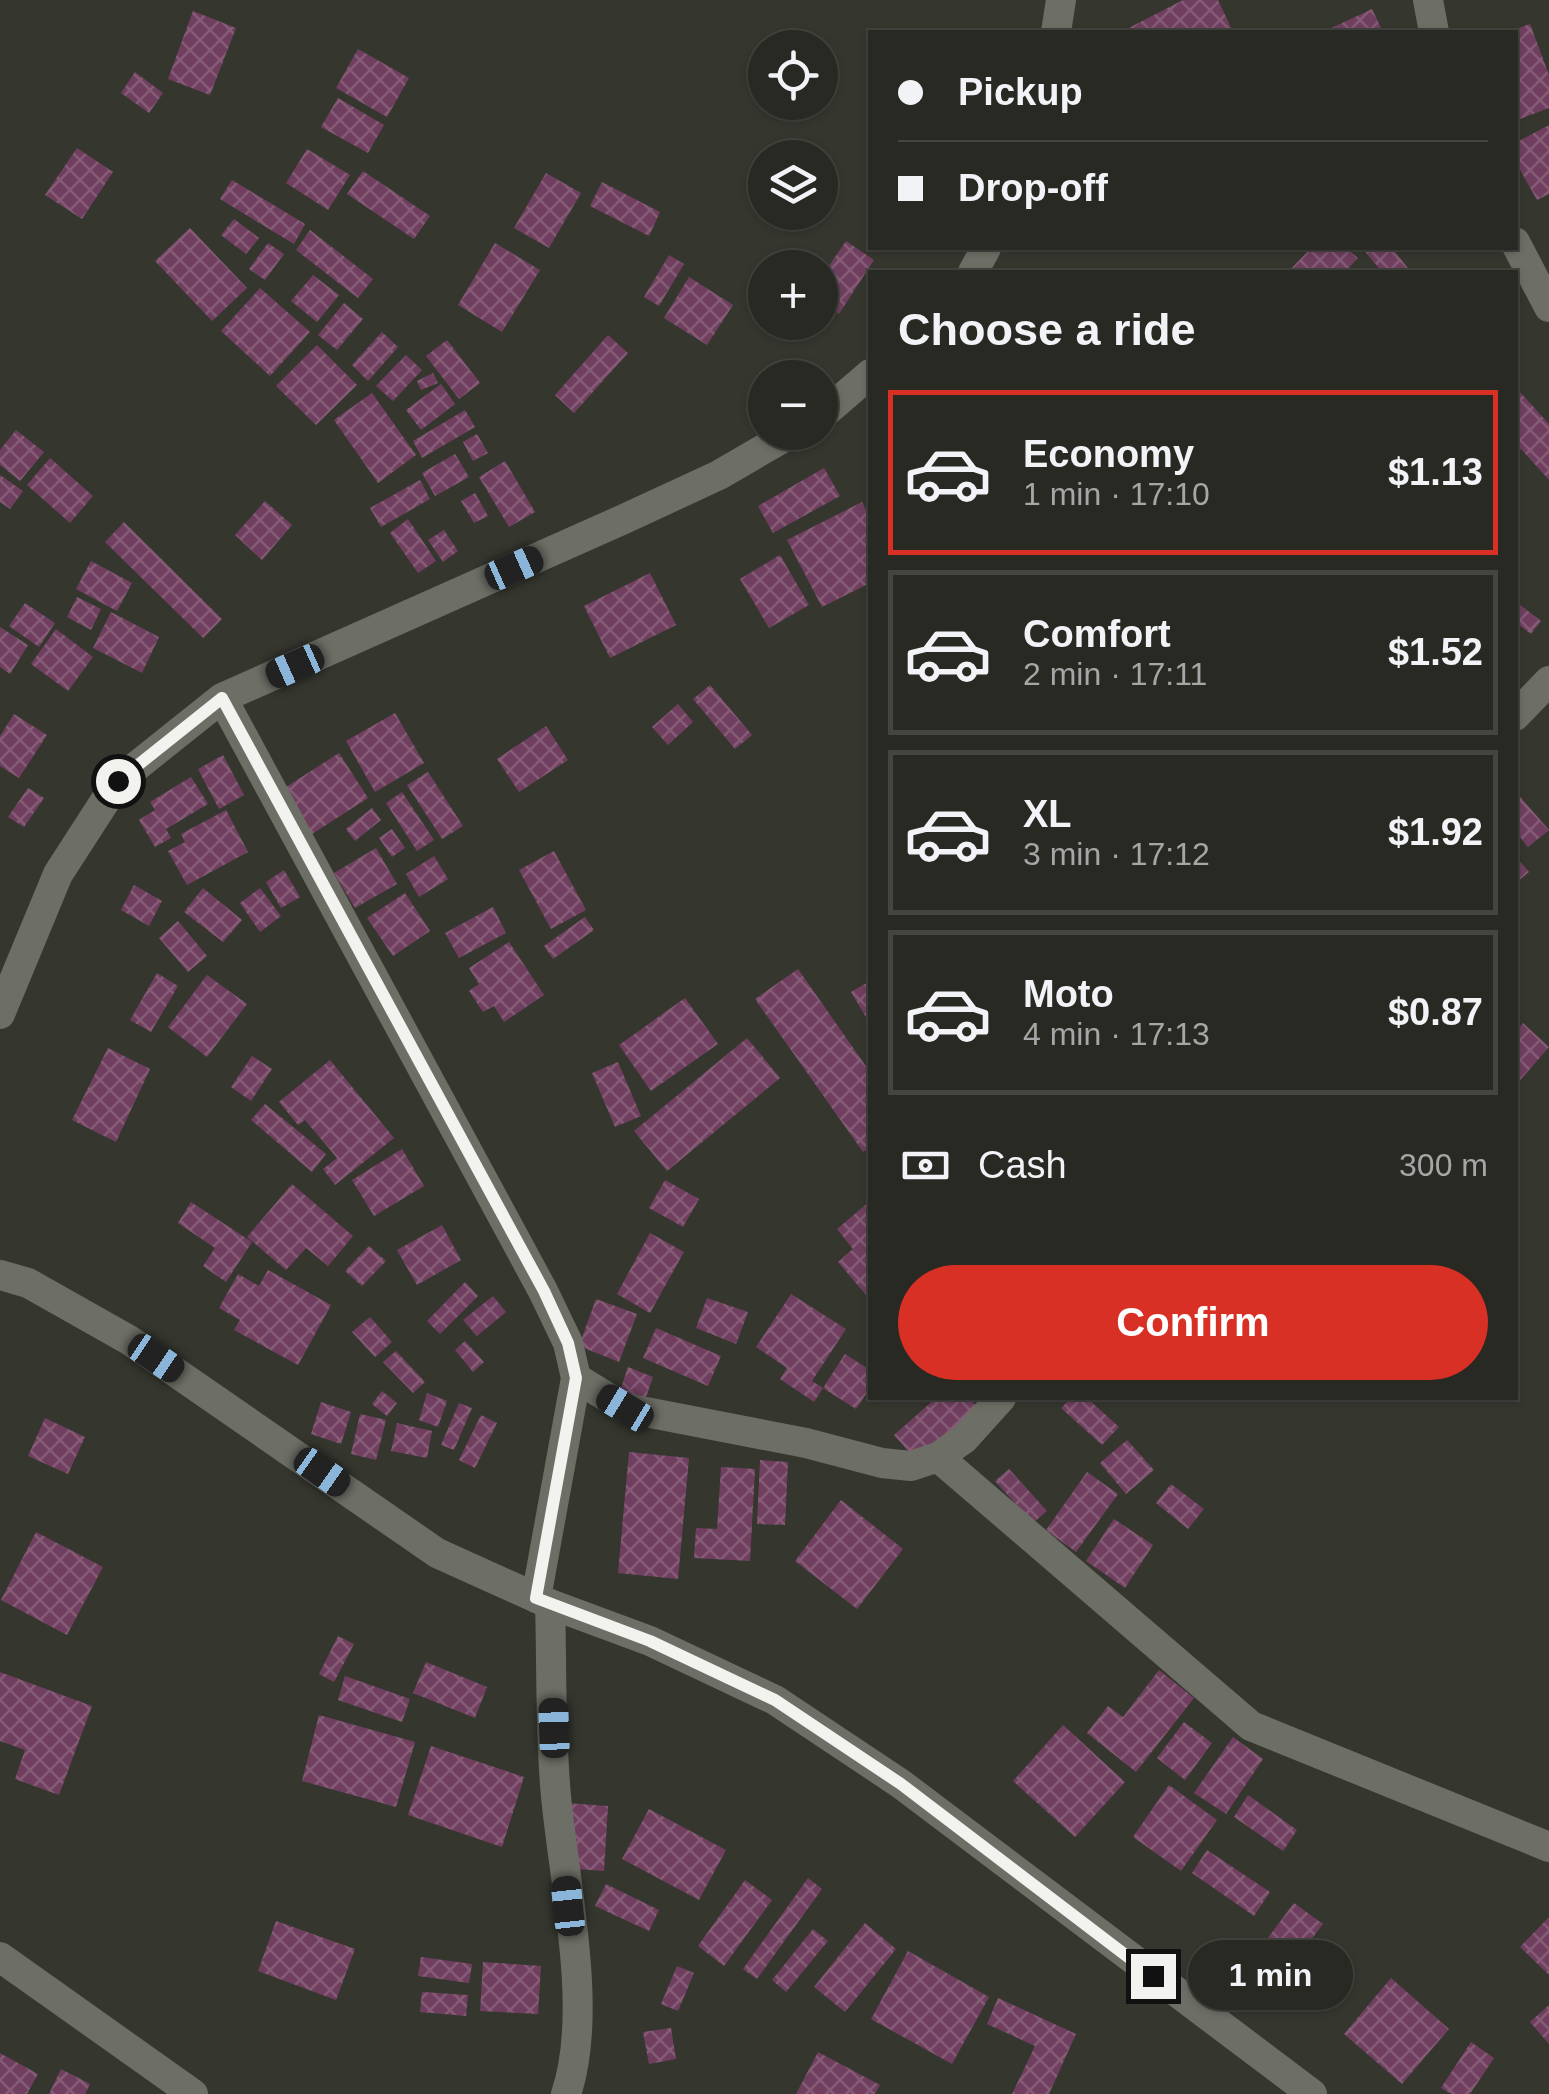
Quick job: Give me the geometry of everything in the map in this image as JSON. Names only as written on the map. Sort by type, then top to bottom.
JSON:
[{"type":"street","points":[[1056,30],[1060,0]]},
{"type":"street","points":[[1428,0],[1434,30]]},
{"type":"street","points":[[1518,248],[1549,307]]},
{"type":"street","points":[[838,402],[868,376]]},
{"type":"street","points":[[0,1014],[58,874],[118,781],[222,698],[624,519],[762,450]]},
{"type":"street","points":[[1518,713],[1549,681]]},
{"type":"street","points":[[222,698],[544,1291],[568,1343],[576,1378],[543,1601],[556,1792],[577,1992],[574,2071],[566,2094]]},
{"type":"street","points":[[0,1275],[28,1283],[129,1340],[437,1553],[543,1601],[650,1641],[775,1700],[901,1784],[1312,2094]]},
{"type":"street","points":[[576,1378],[625,1408],[911,1466],[938,1457],[964,1439],[999,1400]]},
{"type":"street","points":[[938,1457],[1251,1726],[1549,1847]]},
{"type":"street","points":[[0,1957],[194,2094]]},
{"type":"building","points":[[1183,0],[1218,0],[1232,30],[1125,30]]},
{"type":"building","points":[[1372,9],[1382,30],[1327,30]]},
{"type":"building","points":[[193,11],[236,28],[210,95],[168,79]]},
{"type":"building","points":[[1530,24],[1549,75],[1549,108],[1518,120],[1518,30],[1513,30]]},
{"type":"building","points":[[358,49],[409,78],[387,117],[336,88]]},
{"type":"building","points":[[135,72],[163,93],[149,113],[121,93]]},
{"type":"building","points":[[338,98],[384,125],[368,153],[321,127]]},
{"type":"building","points":[[1549,125],[1549,194],[1537,200],[1518,166],[1518,141]]},
{"type":"building","points":[[77,148],[113,172],[82,219],[45,195]]},
{"type":"building","points":[[307,149],[350,175],[328,210],[286,183]]},
{"type":"building","points":[[363,171],[430,216],[414,239],[347,194]]},
{"type":"building","points":[[546,173],[581,193],[549,248],[514,228]]},
{"type":"building","points":[[232,180],[305,224],[294,244],[220,199]]},
{"type":"building","points":[[602,182],[660,212],[649,236],[590,206]]},
{"type":"building","points":[[234,219],[259,238],[246,254],[221,235]]},
{"type":"building","points":[[190,228],[247,288],[212,321],[155,261]]},
{"type":"building","points":[[310,230],[373,279],[358,298],[296,250]]},
{"type":"building","points":[[846,241],[874,260],[839,314],[838,313],[838,253]]},
{"type":"building","points":[[268,243],[284,254],[265,280],[249,269]]},
{"type":"building","points":[[495,243],[540,270],[502,332],[458,305]]},
{"type":"building","points":[[1309,250],[1348,250],[1358,258],[1347,270],[1290,270]]},
{"type":"building","points":[[1364,250],[1394,250],[1409,270],[1380,270]]},
{"type":"building","points":[[669,255],[684,264],[659,306],[644,297]]},
{"type":"building","points":[[313,275],[339,295],[317,322],[291,301]]},
{"type":"building","points":[[689,277],[733,305],[707,345],[664,318]]},
{"type":"building","points":[[260,288],[310,332],[270,376],[221,331]]},
{"type":"building","points":[[344,303],[363,319],[337,350],[318,335]]},
{"type":"building","points":[[382,332],[398,347],[368,381],[352,365]]},
{"type":"building","points":[[608,335],[628,353],[574,413],[555,395]]},
{"type":"building","points":[[447,340],[480,383],[459,399],[426,356]]},
{"type":"building","points":[[317,345],[357,385],[316,425],[276,386]]},
{"type":"building","points":[[406,355],[422,370],[393,401],[376,386]]},
{"type":"building","points":[[433,373],[438,383],[421,390],[417,381]]},
{"type":"building","points":[[441,384],[455,404],[421,430],[406,410]]},
{"type":"building","points":[[1518,390],[1549,424],[1549,480],[1521,449],[1518,452]]},
{"type":"building","points":[[372,393],[416,455],[378,483],[334,420]]},
{"type":"building","points":[[465,410],[475,427],[422,458],[413,441]]},
{"type":"building","points":[[16,430],[44,452],[20,481],[0,465],[0,450]]},
{"type":"building","points":[[477,434],[488,453],[473,461],[463,442]]},
{"type":"building","points":[[455,454],[469,477],[435,496],[422,473]]},
{"type":"building","points":[[50,458],[93,496],[70,523],[27,485]]},
{"type":"building","points":[[505,461],[535,512],[509,527],[479,477]]},
{"type":"building","points":[[824,468],[840,496],[773,533],[758,506]]},
{"type":"building","points":[[0,475],[23,491],[10,509],[0,502]]},
{"type":"building","points":[[420,480],[430,499],[381,527],[370,508]]},
{"type":"building","points":[[475,493],[488,516],[474,523],[461,501]]},
{"type":"building","points":[[265,501],[292,525],[262,560],[235,535]]},
{"type":"building","points":[[862,502],[868,514],[868,584],[822,607],[787,540]]},
{"type":"building","points":[[408,519],[436,561],[418,573],[390,533]]},
{"type":"building","points":[[124,522],[222,619],[203,638],[105,542]]},
{"type":"building","points":[[444,530],[458,551],[443,562],[428,540]]},
{"type":"building","points":[[780,555],[809,605],[769,628],[740,579]]},
{"type":"building","points":[[91,561],[132,583],[117,611],[76,589]]},
{"type":"building","points":[[650,573],[676,625],[610,658],[584,606]]},
{"type":"building","points":[[77,597],[101,609],[91,630],[67,617]]},
{"type":"building","points":[[25,603],[55,623],[39,647],[9,626]]},
{"type":"building","points":[[1518,603],[1541,621],[1531,634],[1518,624]]},
{"type":"building","points":[[111,612],[159,637],[142,673],[93,648]]},
{"type":"building","points":[[0,627],[28,645],[10,674],[0,667]]},
{"type":"building","points":[[56,629],[93,657],[68,691],[31,664]]},
{"type":"building","points":[[710,685],[752,735],[735,749],[693,699]]},
{"type":"building","points":[[678,704],[693,722],[668,745],[652,727]]},
{"type":"building","points":[[395,713],[424,763],[375,792],[346,741]]},
{"type":"building","points":[[14,714],[47,735],[19,778],[0,766],[0,736]]},
{"type":"building","points":[[546,726],[568,760],[519,792],[497,759]]},
{"type":"building","points":[[339,753],[368,798],[312,834],[283,789]]},
{"type":"building","points":[[223,755],[244,795],[219,809],[198,769]]},
{"type":"building","points":[[428,772],[463,826],[442,839],[407,785]]},
{"type":"building","points":[[191,777],[208,804],[166,829],[171,838],[155,847],[139,820],[155,810],[150,802]]},
{"type":"building","points":[[28,788],[44,798],[24,827],[8,817]]},
{"type":"building","points":[[402,792],[434,840],[417,851],[386,803]]},
{"type":"building","points":[[1518,794],[1549,830],[1528,847],[1518,835]]},
{"type":"building","points":[[372,808],[381,820],[355,841],[346,829]]},
{"type":"building","points":[[226,810],[248,852],[187,885],[168,851],[185,842],[181,834]]},
{"type":"building","points":[[392,829],[405,848],[392,857],[379,838]]},
{"type":"building","points":[[376,848],[397,884],[355,908],[334,873]]},
{"type":"building","points":[[554,851],[586,910],[551,929],[519,870]]},
{"type":"building","points":[[434,856],[448,879],[419,897],[406,874]]},
{"type":"building","points":[[1518,859],[1529,872],[1518,881]]},
{"type":"building","points":[[284,870],[300,897],[281,908],[266,882]]},
{"type":"building","points":[[134,885],[162,901],[149,926],[121,910]]},
{"type":"building","points":[[203,888],[242,920],[223,942],[184,912]]},
{"type":"building","points":[[260,888],[281,916],[260,932],[240,903]]},
{"type":"building","points":[[405,893],[430,931],[393,956],[367,918]]},
{"type":"building","points":[[493,907],[506,933],[459,958],[445,933]]},
{"type":"building","points":[[585,917],[594,930],[553,959],[544,946]]},
{"type":"building","points":[[178,921],[207,956],[188,972],[159,938]]},
{"type":"building","points":[[509,942],[544,995],[504,1022],[494,1006],[483,1012],[469,991],[479,984],[469,968]]},
{"type":"building","points":[[798,969],[868,1069],[868,1148],[863,1152],[755,999]]},
{"type":"building","points":[[157,973],[178,986],[151,1032],[130,1020]]},
{"type":"building","points":[[207,975],[247,1004],[207,1057],[168,1027]]},
{"type":"building","points":[[868,982],[868,1021],[851,992]]},
{"type":"building","points":[[685,998],[718,1044],[651,1091],[619,1045]]},
{"type":"building","points":[[1523,1023],[1549,1047],[1518,1083],[1518,1029]]},
{"type":"building","points":[[747,1038],[780,1078],[667,1171],[634,1131]]},
{"type":"building","points":[[108,1048],[150,1069],[116,1142],[72,1120]]},
{"type":"building","points":[[252,1056],[272,1069],[251,1101],[231,1087]]},
{"type":"building","points":[[330,1060],[394,1138],[335,1185],[323,1169],[337,1158],[305,1120],[298,1125],[279,1102]]},
{"type":"building","points":[[618,1062],[641,1116],[615,1127],[592,1073]]},
{"type":"building","points":[[265,1104],[326,1154],[312,1172],[251,1120]]},
{"type":"building","points":[[402,1149],[424,1186],[374,1216],[352,1180]]},
{"type":"building","points":[[665,1180],[699,1199],[683,1227],[649,1208]]},
{"type":"building","points":[[292,1184],[353,1236],[328,1266],[306,1248],[286,1270],[247,1237]]},
{"type":"building","points":[[191,1202],[252,1242],[226,1282],[203,1266],[215,1248],[178,1223]]},
{"type":"building","points":[[868,1203],[866,1295],[838,1262],[853,1249],[837,1229]]},
{"type":"building","points":[[442,1225],[461,1260],[417,1285],[397,1250]]},
{"type":"building","points":[[650,1233],[684,1252],[650,1313],[617,1294]]},
{"type":"building","points":[[369,1246],[386,1261],[362,1286],[345,1271]]},
{"type":"building","points":[[268,1270],[331,1305],[298,1365],[234,1330],[240,1320],[219,1308],[238,1274],[259,1286]]},
{"type":"building","points":[[465,1282],[478,1296],[440,1334],[427,1321]]},
{"type":"building","points":[[791,1294],[846,1329],[812,1381],[823,1388],[814,1402],[780,1379],[787,1368],[756,1347]]},
{"type":"building","points":[[493,1296],[506,1312],[477,1336],[463,1320]]},
{"type":"building","points":[[707,1298],[748,1312],[736,1344],[696,1328]]},
{"type":"building","points":[[596,1299],[637,1314],[619,1362],[579,1346]]},
{"type":"building","points":[[370,1317],[392,1342],[375,1357],[352,1332]]},
{"type":"building","points":[[656,1328],[721,1356],[708,1386],[643,1358]]},
{"type":"building","points":[[465,1341],[484,1362],[473,1372],[455,1350]]},
{"type":"building","points":[[396,1351],[425,1382],[413,1393],[383,1362]]},
{"type":"building","points":[[845,1354],[868,1369],[868,1391],[856,1409],[823,1388]]},
{"type":"building","points":[[628,1367],[653,1377],[644,1403],[619,1394]]},
{"type":"building","points":[[382,1391],[397,1403],[387,1416],[372,1404]]},
{"type":"building","points":[[427,1393],[447,1401],[438,1427],[419,1420]]},
{"type":"building","points":[[934,1400],[971,1400],[978,1408],[917,1461],[894,1435]]},
{"type":"building","points":[[1069,1400],[1089,1400],[1119,1427],[1102,1445],[1061,1408]]},
{"type":"building","points":[[321,1402],[351,1412],[341,1444],[311,1434]]},
{"type":"building","points":[[459,1403],[472,1408],[454,1450],[441,1445]]},
{"type":"building","points":[[360,1414],[386,1420],[376,1460],[351,1454]]},
{"type":"building","points":[[481,1415],[497,1423],[475,1468],[459,1460]]},
{"type":"building","points":[[45,1418],[85,1437],[68,1474],[28,1456]]},
{"type":"building","points":[[397,1423],[432,1431],[427,1458],[391,1451]]},
{"type":"building","points":[[1127,1440],[1154,1470],[1126,1494],[1100,1463]]},
{"type":"building","points":[[629,1452],[689,1458],[678,1579],[618,1573]]},
{"type":"building","points":[[760,1460],[788,1462],[785,1525],[757,1524]]},
{"type":"building","points":[[721,1467],[755,1469],[750,1561],[694,1558],[696,1528],[717,1529]]},
{"type":"building","points":[[1009,1469],[1047,1511],[1033,1523],[995,1481]]},
{"type":"building","points":[[1087,1472],[1118,1494],[1076,1552],[1046,1530]]},
{"type":"building","points":[[1171,1484],[1204,1509],[1188,1529],[1156,1503]]},
{"type":"building","points":[[841,1500],[903,1549],[857,1609],[795,1561]]},
{"type":"building","points":[[1114,1519],[1153,1545],[1125,1588],[1086,1561]]},
{"type":"building","points":[[36,1532],[103,1567],[67,1635],[1,1600]]},
{"type":"building","points":[[338,1636],[354,1644],[334,1682],[319,1674]]},
{"type":"building","points":[[426,1662],[487,1687],[475,1718],[413,1693]]},
{"type":"building","points":[[1159,1670],[1194,1698],[1136,1772],[1087,1733],[1108,1706],[1123,1717]]},
{"type":"building","points":[[0,1672],[92,1706],[59,1795],[15,1779],[25,1750],[0,1741]]},
{"type":"building","points":[[345,1676],[410,1699],[402,1722],[338,1700]]},
{"type":"building","points":[[319,1715],[415,1742],[396,1807],[302,1781]]},
{"type":"building","points":[[1184,1722],[1212,1743],[1185,1780],[1157,1758]]},
{"type":"building","points":[[1063,1725],[1125,1782],[1075,1837],[1013,1781]]},
{"type":"building","points":[[1233,1737],[1263,1759],[1226,1814],[1194,1793]]},
{"type":"building","points":[[431,1746],[524,1777],[502,1847],[408,1815]]},
{"type":"building","points":[[1169,1785],[1217,1820],[1181,1871],[1133,1837]]},
{"type":"building","points":[[1248,1795],[1297,1830],[1283,1851],[1234,1817]]},
{"type":"building","points":[[567,1803],[608,1806],[604,1871],[563,1868]]},
{"type":"building","points":[[649,1809],[726,1850],[699,1900],[622,1859]]},
{"type":"building","points":[[1207,1850],[1270,1892],[1254,1916],[1192,1873]]},
{"type":"building","points":[[808,1878],[822,1889],[757,1979],[743,1969]]},
{"type":"building","points":[[745,1880],[772,1900],[724,1966],[698,1946]]},
{"type":"building","points":[[606,1884],[659,1910],[649,1931],[595,1906]]},
{"type":"building","points":[[1294,1903],[1323,1924],[1289,1969],[1261,1947]]},
{"type":"building","points":[[1549,1917],[1549,1975],[1520,1947]]},
{"type":"building","points":[[276,1921],[355,1949],[336,2000],[258,1971]]},
{"type":"building","points":[[865,1923],[896,1949],[845,2012],[814,1987]]},
{"type":"building","points":[[813,1929],[828,1941],[786,1992],[772,1980]]},
{"type":"building","points":[[908,1951],[989,1997],[952,2064],[871,2019]]},
{"type":"building","points":[[421,1957],[472,1964],[469,1983],[418,1976]]},
{"type":"building","points":[[483,1962],[541,1966],[538,2014],[480,2011]]},
{"type":"building","points":[[677,1966],[694,1973],[678,2011],[661,2004]]},
{"type":"building","points":[[1391,1978],[1449,2029],[1402,2084],[1344,2034]]},
{"type":"building","points":[[422,1992],[468,1995],[466,2016],[420,2012]]},
{"type":"building","points":[[998,1998],[1076,2034],[1049,2094],[1012,2094],[1035,2046],[987,2024]]},
{"type":"building","points":[[1549,2005],[1549,2044],[1530,2022]]},
{"type":"building","points":[[671,2028],[676,2059],[649,2064],[643,2032]]},
{"type":"building","points":[[1471,2042],[1494,2058],[1470,2094],[1451,2094],[1441,2088]]},
{"type":"building","points":[[818,2052],[880,2085],[875,2094],[796,2094]]},
{"type":"building","points":[[0,2053],[38,2074],[27,2094],[0,2094]]},
{"type":"building","points":[[61,2069],[90,2084],[85,2094],[49,2094]]},
{"type":"route","points":[[118,781],[222,698],[544,1291],[568,1343],[576,1378],[536,1598],[650,1641],[775,1700],[901,1784],[1153,1976]]}]
